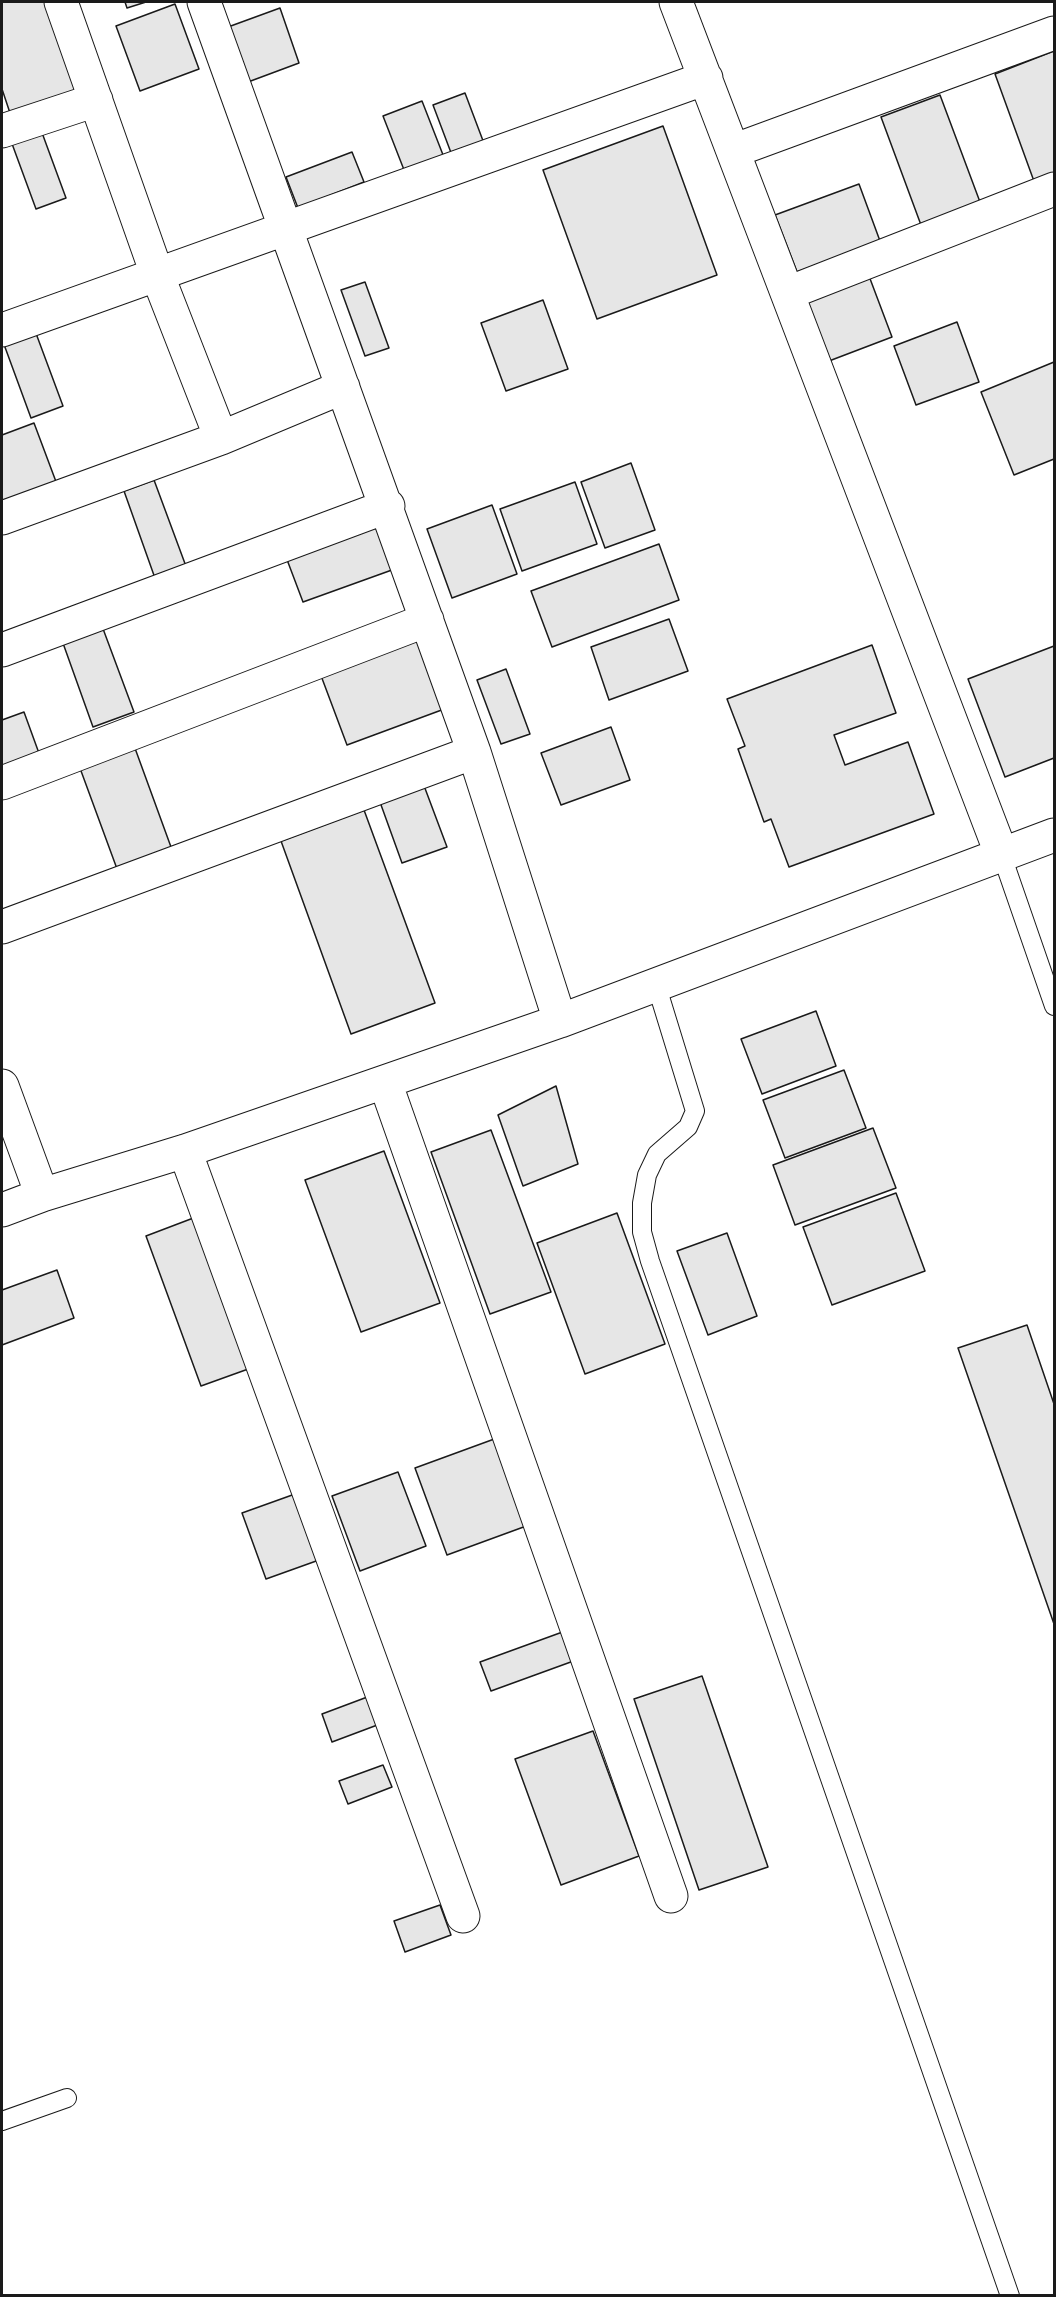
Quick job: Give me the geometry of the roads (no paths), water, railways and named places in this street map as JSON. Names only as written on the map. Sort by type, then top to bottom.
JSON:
[{"type":"street","points":[[61,2],[157,274],[222,438]]},
{"type":"street","points":[[204,2],[388,506],[474,752],[560,1021]]},
{"type":"street","points":[[684,4],[706,78],[733,151],[1001,853]]},
{"type":"street","points":[[733,151],[1054,33]]},
{"type":"street","points":[[2,330],[706,78]]},
{"type":"street","points":[[2,131],[96,99]]},
{"type":"street","points":[[788,293],[1054,189]]},
{"type":"street","points":[[2,518],[222,438],[343,387]]},
{"type":"street","points":[[2,650],[388,506]]},
{"type":"street","points":[[2,783],[427,620]]},
{"type":"street","points":[[2,927],[474,752]]},
{"type":"street","points":[[2,1210],[42,1195],[185,1151],[560,1021],[1001,853],[1054,835]]},
{"type":"street","points":[[385,1082],[671,1896]]},
{"type":"street","points":[[2,1086],[42,1195]]},
{"type":"street","points":[[185,1151],[463,1916]]},
{"type":"lane","points":[[1001,853],[1054,1006]]},
{"type":"lane","points":[[656,984],[695,1110],[688,1127],[657,1154],[647,1175],[642,1203],[642,1232],[650,1261],[1010,2295]]},
{"type":"lane","points":[[2,2121],[67,2098]]}]
